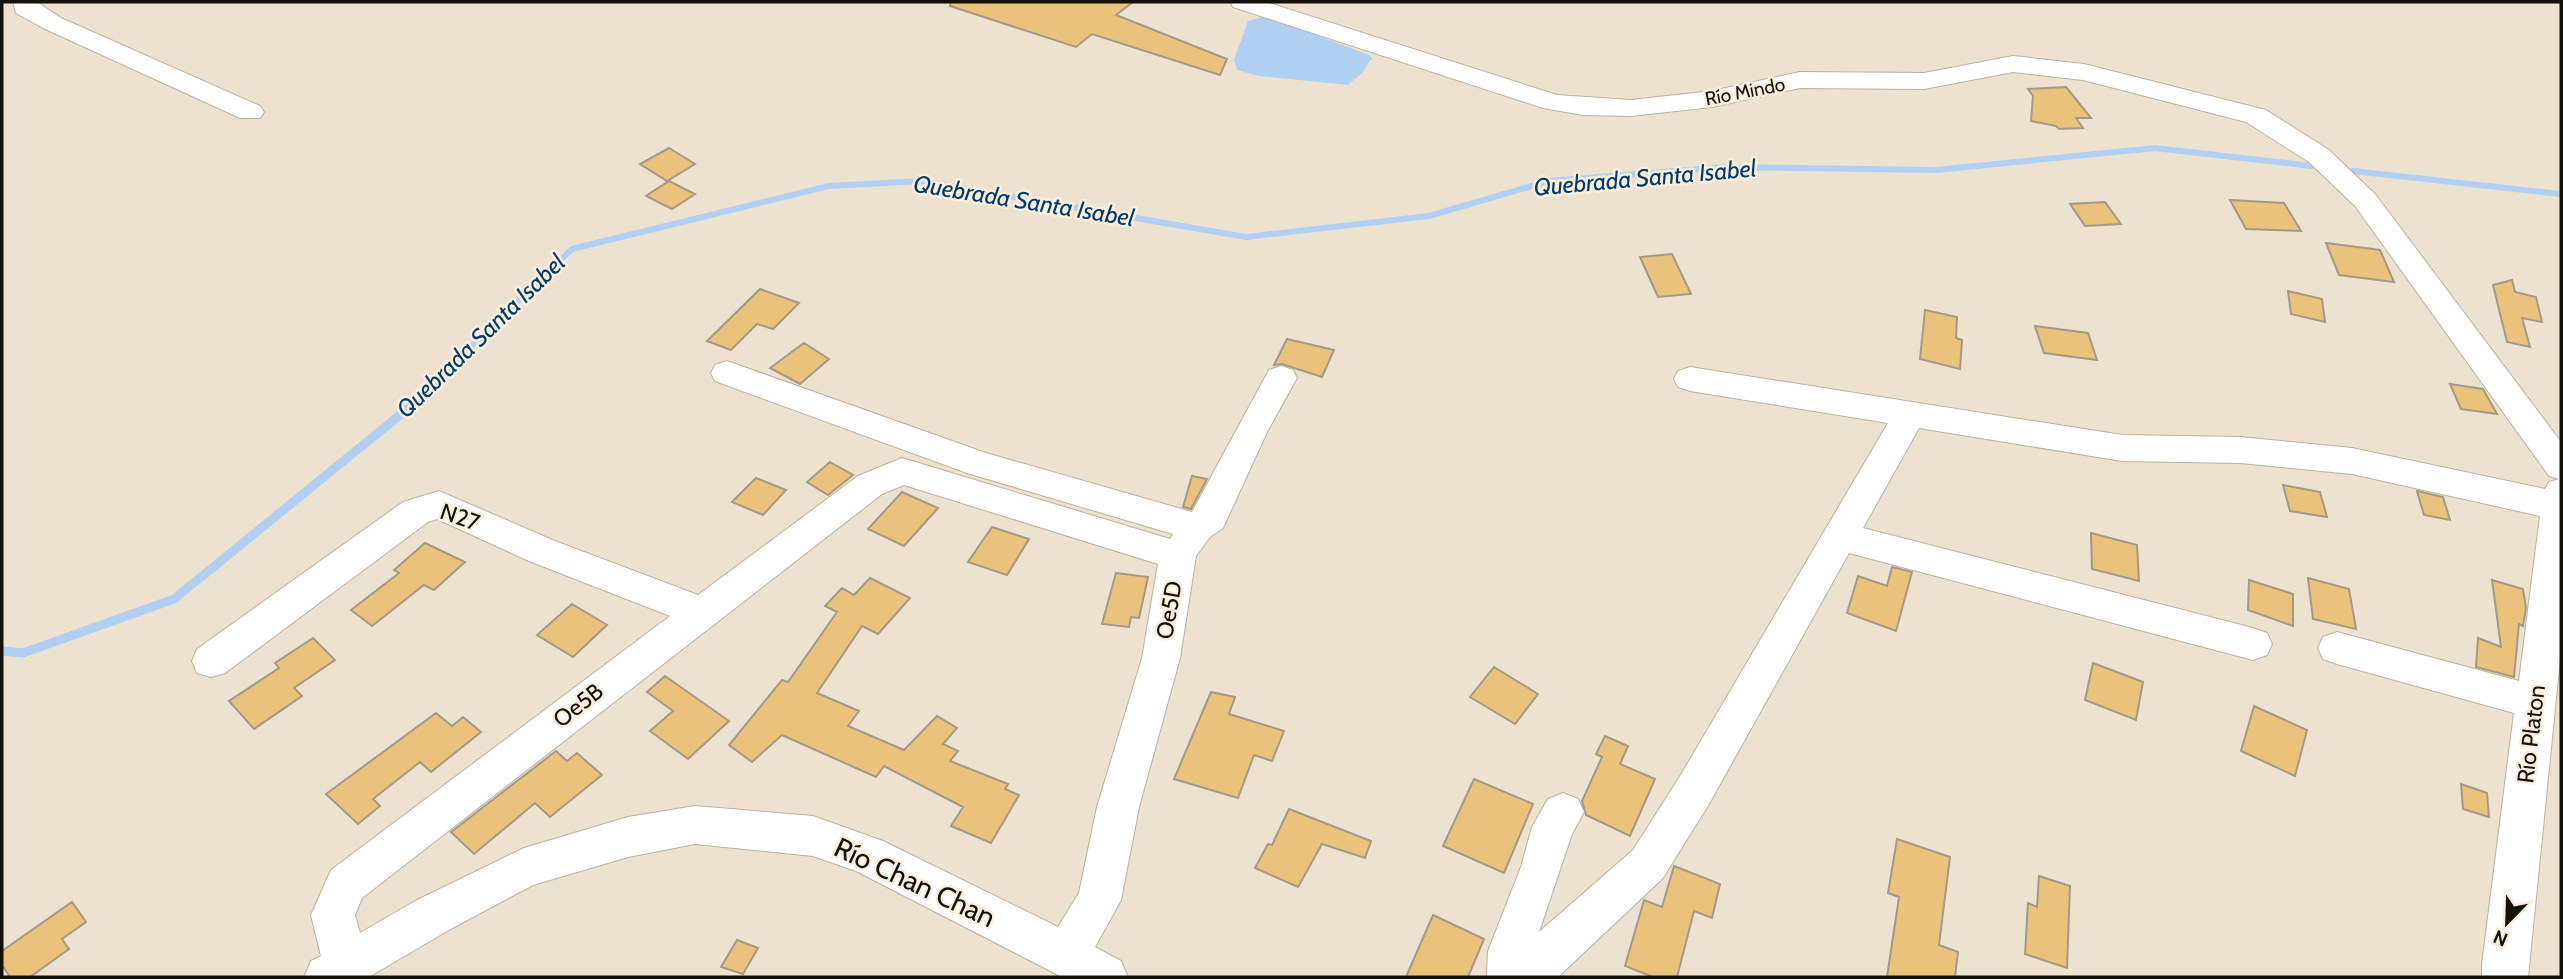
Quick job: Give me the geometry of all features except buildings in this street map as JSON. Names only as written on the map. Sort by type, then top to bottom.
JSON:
[{"type":"street","points":[[25,2],[25,8],[52,23],[250,113]]},
{"type":"street","name":"Río Mindo","points":[[1242,2],[1553,102],[1583,107],[1631,107],[1712,99],[1800,80],[1924,81],[2013,64],[2084,72],[2256,116],[2319,156],[2365,200],[2561,467]]},
{"type":"street","points":[[727,373],[1188,542],[1210,518],[1250,432],[1281,378]]},
{"type":"street","points":[[1690,379],[2122,448],[2241,450],[2352,461],[2560,499]]},
{"type":"street","points":[[1529,977],[1551,951],[1648,864],[1694,791],[1910,414]]},
{"type":"street","name":"Oe5D","points":[[884,477],[902,471],[1188,542],[1161,658],[1118,807],[1099,900],[1066,955]]},
{"type":"street","name":"Oe5B","points":[[337,973],[333,915],[346,884],[701,611],[884,477]]},
{"type":"street","name":"Río Platon","points":[[2505,977],[2560,499]]},
{"type":"street","name":"N27","points":[[211,661],[416,512],[439,505],[542,551],[701,611]]},
{"type":"street","points":[[1840,536],[2253,644]]},
{"type":"street","points":[[2337,648],[2535,702]]},
{"type":"street","points":[[1510,977],[1510,951],[1542,867],[1553,827],[1563,812]]},
{"type":"street","name":"Río Chan Chan","points":[[337,973],[431,916],[524,868],[628,837],[695,825],[813,836],[868,855],[1105,977]]},
{"type":"water","points":[[1266,16],[1372,58],[1363,72],[1348,85],[1259,76],[1237,70],[1234,60],[1248,21]]},
{"type":"waterway","name":"Quebrada Santa Isabel","points":[[398,417],[572,249],[829,186],[921,181],[1246,237],[1429,216],[1549,181],[1726,167],[1936,170],[2155,148],[2312,166]]},
{"type":"waterway","points":[[2353,171],[2561,194]]},
{"type":"waterway","name":"Quebrada Santa Isabel","points":[[2,651],[23,653],[174,599],[400,415]]}]
